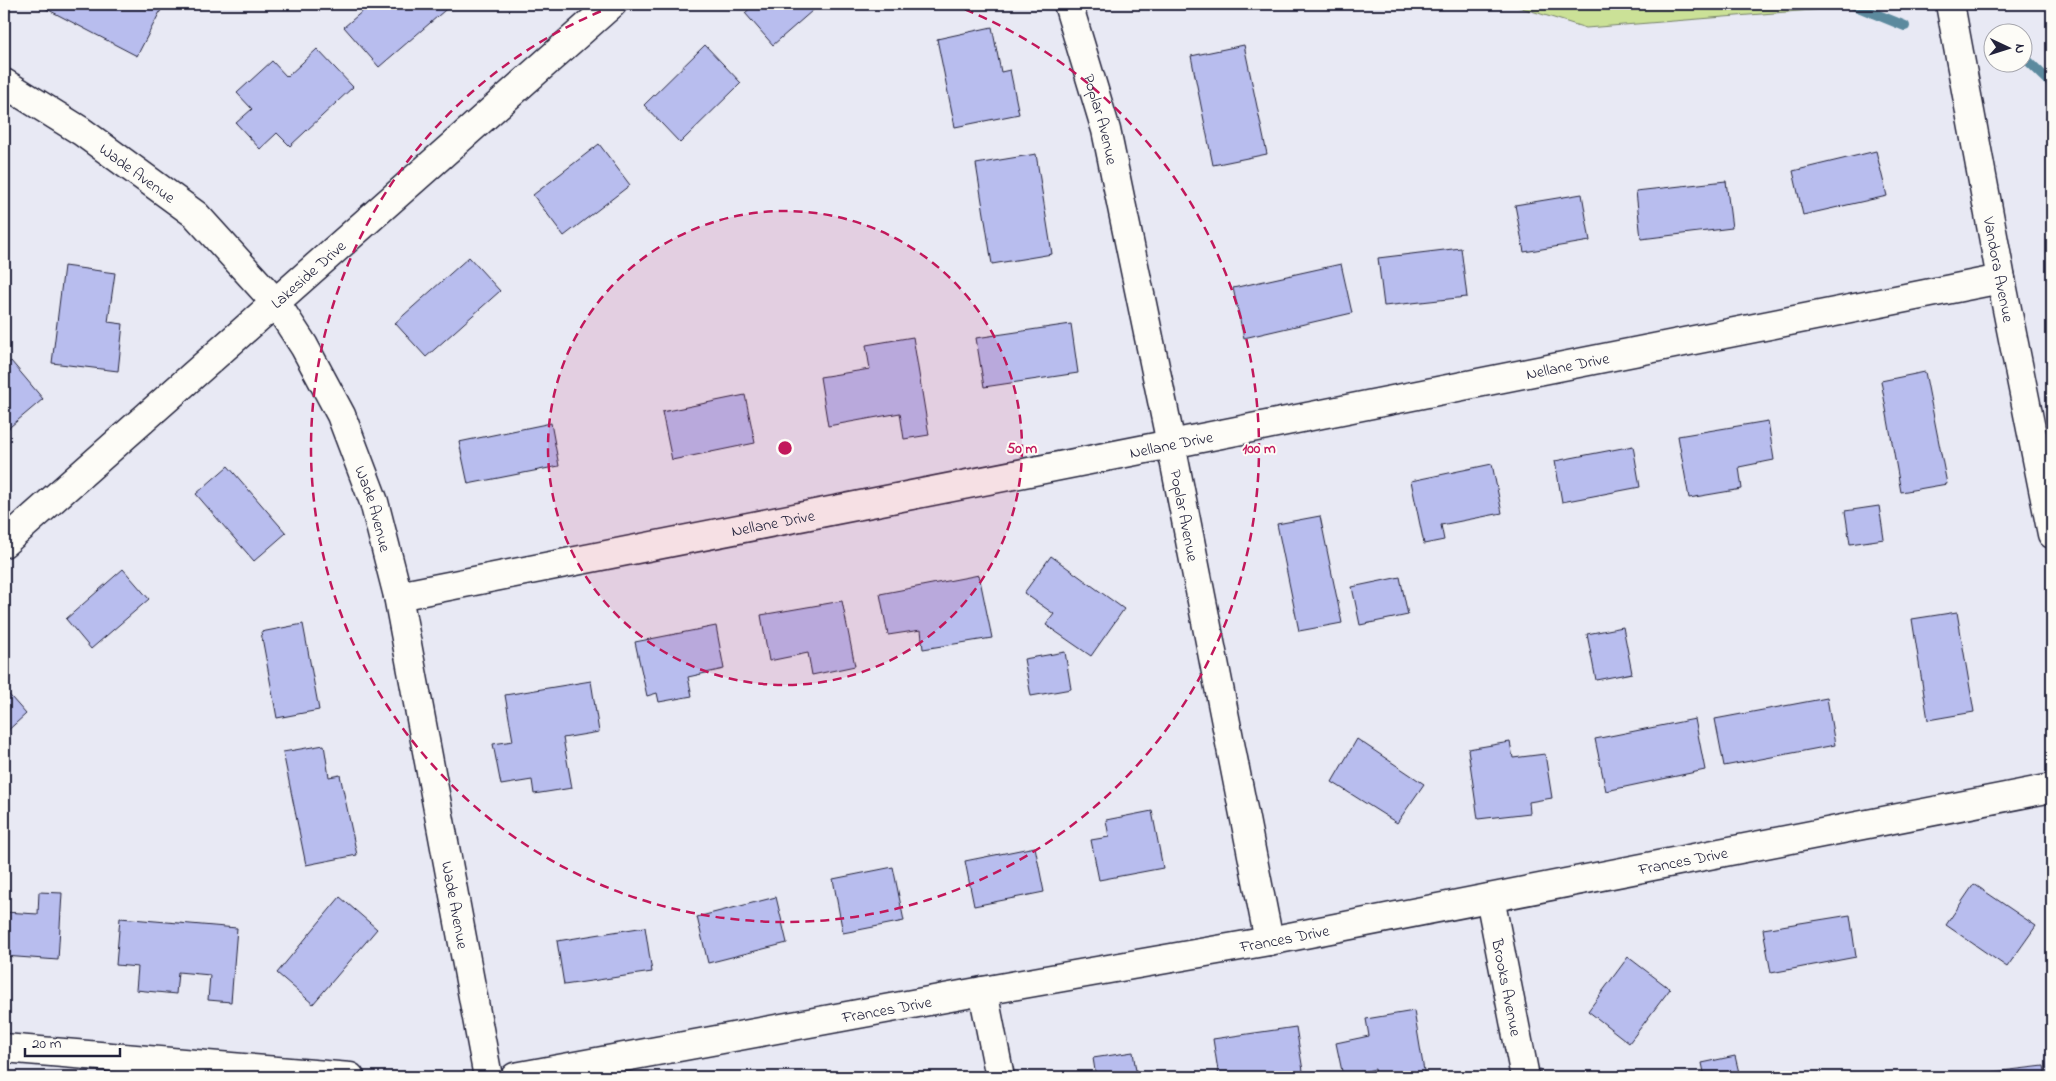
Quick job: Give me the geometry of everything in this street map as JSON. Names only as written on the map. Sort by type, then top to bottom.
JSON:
[{"type":"street","name":"Lakeside Drive","points":[[4,543],[612,4]]},
{"type":"street","name":"Poplar Avenue","points":[[1068,4],[1106,130],[1270,941]]},
{"type":"street","name":"Vandora Avenue","points":[[1950,4],[2001,279],[2052,534]]},
{"type":"street","name":"Wade Avenue","points":[[4,83],[81,131],[196,216],[276,303],[304,346],[341,415],[374,502],[398,596],[488,1077]]},
{"type":"street","name":"Nellane Drive","points":[[398,596],[2001,279]]},
{"type":"street","name":"Frances Drive","points":[[515,1077],[983,991],[1270,941],[2052,788]]},
{"type":"street","name":"Brooks Avenue","points":[[1490,898],[1525,1077]]},
{"type":"street","points":[[983,991],[1000,1077]]},
{"type":"street","points":[[4,1048],[350,1077]]},
{"type":"green space","points":[[1509,4],[1887,4],[1586,28]]},
{"type":"building","points":[[42,4],[164,4],[137,56],[41,6]]},
{"type":"building","points":[[371,4],[452,4],[379,67],[344,27]]},
{"type":"building","points":[[755,4],[820,4],[773,45],[745,13]]},
{"type":"building","points":[[992,27],[1001,72],[1010,70],[1019,114],[955,127],[937,39]]},
{"type":"building","points":[[705,45],[741,83],[680,143],[644,105]]},
{"type":"building","points":[[1244,45],[1267,154],[1213,165],[1191,56]]},
{"type":"building","points":[[317,49],[353,87],[290,146],[277,133],[260,149],[236,123],[252,109],[237,93],[272,61],[287,77]]},
{"type":"building","points":[[599,144],[630,185],[564,236],[533,195]]},
{"type":"building","points":[[1876,151],[1887,196],[1803,215],[1793,171]]},
{"type":"building","points":[[1036,154],[1052,254],[992,264],[976,164]]},
{"type":"building","points":[[1726,181],[1732,228],[1641,239],[1636,191]]},
{"type":"building","points":[[1582,194],[1590,241],[1524,252],[1515,205]]},
{"type":"building","points":[[1461,248],[1467,297],[1384,306],[1378,258]]},
{"type":"building","points":[[469,257],[500,291],[426,357],[395,323]]},
{"type":"building","points":[[1341,264],[1352,313],[1244,338],[1233,288]]},
{"type":"building","points":[[64,266],[115,273],[108,322],[123,324],[118,371],[52,363]]},
{"type":"building","points":[[1071,324],[1078,373],[984,387],[976,338]]},
{"type":"building","points":[[913,337],[929,435],[904,439],[900,413],[828,426],[820,377],[870,369],[866,345]]},
{"type":"building","points":[[11,361],[43,399],[4,432],[4,367]]},
{"type":"building","points":[[1925,372],[1947,484],[1901,492],[1881,381]]},
{"type":"building","points":[[745,395],[755,443],[672,460],[662,412]]},
{"type":"building","points":[[1768,421],[1774,460],[1739,467],[1742,489],[1689,498],[1678,436]]},
{"type":"building","points":[[551,423],[559,466],[468,484],[459,442]]},
{"type":"building","points":[[1633,446],[1640,487],[1562,502],[1555,461]]},
{"type":"building","points":[[1492,464],[1502,513],[1441,525],[1444,540],[1424,544],[1411,481]]},
{"type":"building","points":[[228,466],[286,533],[254,561],[196,494]]},
{"type":"building","points":[[1879,506],[1884,539],[1850,544],[1845,511]]},
{"type":"building","points":[[1320,516],[1342,623],[1299,631],[1277,524]]},
{"type":"building","points":[[1051,556],[1124,609],[1091,656],[1046,625],[1054,614],[1024,593]]},
{"type":"building","points":[[123,569],[149,599],[91,649],[66,619]]},
{"type":"building","points":[[979,575],[992,638],[923,649],[921,630],[888,635],[880,594]]},
{"type":"building","points":[[1400,577],[1408,615],[1360,625],[1352,587]]},
{"type":"building","points":[[842,601],[855,666],[812,675],[808,653],[769,661],[761,615]]},
{"type":"building","points":[[1957,612],[1974,712],[1928,720],[1912,619]]},
{"type":"building","points":[[303,624],[319,710],[277,718],[261,632]]},
{"type":"building","points":[[716,626],[724,669],[688,677],[692,696],[659,702],[657,693],[647,696],[635,642]]},
{"type":"building","points":[[1623,627],[1632,673],[1596,680],[1587,634]]},
{"type":"building","points":[[1065,652],[1071,689],[1031,696],[1024,659]]},
{"type":"building","points":[[591,681],[599,732],[563,738],[572,788],[534,794],[532,780],[501,785],[493,744],[513,741],[505,695]]},
{"type":"building","points":[[4,689],[26,714],[4,734]]},
{"type":"building","points":[[1827,698],[1835,745],[1724,766],[1715,719]]},
{"type":"building","points":[[1695,719],[1705,770],[1606,791],[1595,739]]},
{"type":"building","points":[[1357,739],[1424,784],[1397,823],[1332,782]]},
{"type":"building","points":[[1510,742],[1513,758],[1545,754],[1552,798],[1529,802],[1530,813],[1478,819],[1468,749]]},
{"type":"building","points":[[324,745],[329,777],[340,775],[357,855],[306,865],[283,752]]},
{"type":"building","points":[[1152,811],[1163,868],[1099,880],[1091,840],[1109,837],[1106,820]]},
{"type":"building","points":[[1035,847],[1044,892],[974,906],[965,861]]},
{"type":"building","points":[[893,867],[904,921],[843,933],[833,879]]},
{"type":"building","points":[[1974,884],[2036,926],[2007,967],[1946,925]]},
{"type":"building","points":[[39,892],[62,893],[58,960],[4,956],[4,912],[38,914]]},
{"type":"building","points":[[340,897],[377,929],[313,1004],[277,973]]},
{"type":"building","points":[[776,897],[787,943],[708,963],[697,917]]},
{"type":"building","points":[[1850,915],[1856,957],[1771,973],[1763,929]]},
{"type":"building","points":[[120,918],[237,928],[231,1002],[208,1000],[210,975],[178,972],[176,994],[136,990],[138,967],[116,965]]},
{"type":"building","points":[[645,927],[652,972],[564,985],[557,941]]},
{"type":"building","points":[[1628,957],[1670,989],[1629,1043],[1588,1011]]},
{"type":"building","points":[[1414,1011],[1425,1077],[1377,1077],[1375,1069],[1343,1076],[1336,1043],[1369,1036],[1366,1019]]},
{"type":"building","points":[[1296,1027],[1304,1077],[1219,1077],[1213,1039]]},
{"type":"building","points":[[1133,1052],[1137,1077],[1096,1077],[1093,1058]]},
{"type":"building","points":[[1735,1056],[1740,1077],[1705,1077],[1702,1063]]},
{"type":"building","points":[[2044,1066],[2046,1077],[1993,1077],[1993,1072]]},
{"type":"waterway","points":[[1851,4],[1905,26]]},
{"type":"waterway","points":[[2034,67],[2052,84]]}]
